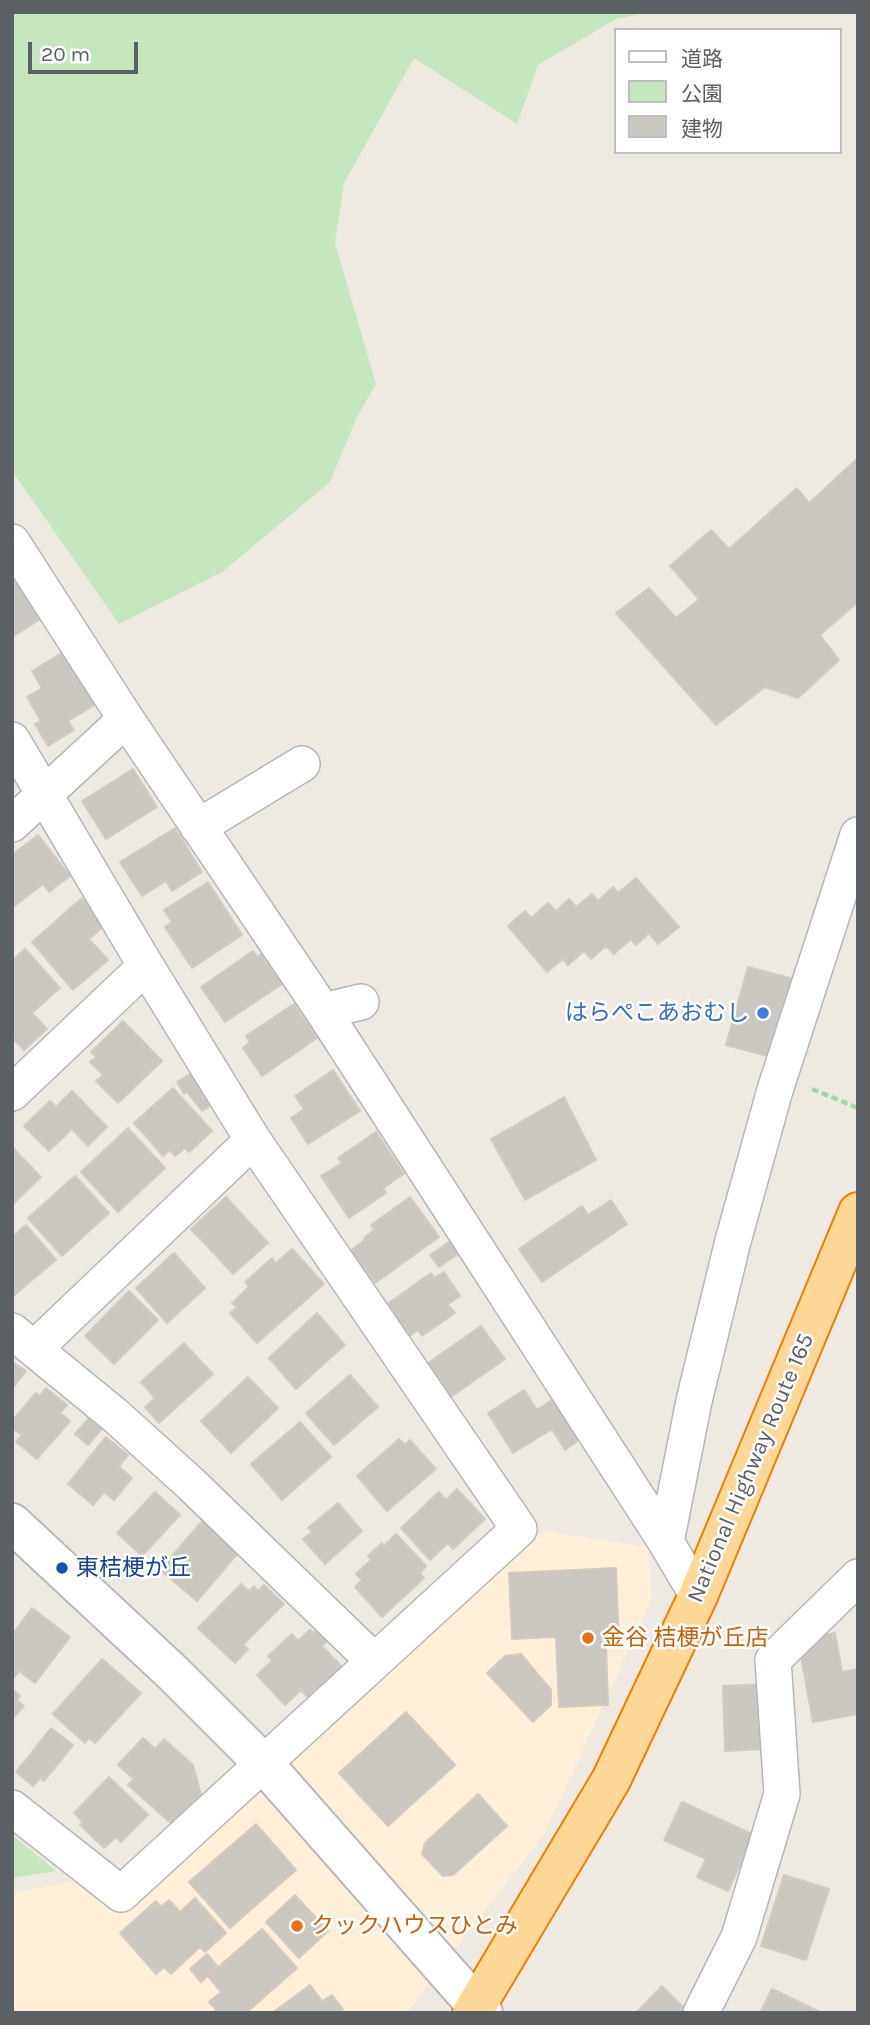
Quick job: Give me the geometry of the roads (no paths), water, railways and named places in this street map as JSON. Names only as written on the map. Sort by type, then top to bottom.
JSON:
[{"type":"highway","name":"National Highway Route 165","points":[[477,2010],[611,1780],[698,1596],[858,1212]]},
{"type":"street","points":[[12,542],[126,719],[323,1011],[666,1542],[698,1596]]},
{"type":"street","points":[[12,824],[126,719]]},
{"type":"street","points":[[12,740],[253,1140],[519,1529],[121,1894],[12,1808]]},
{"type":"street","points":[[198,827],[302,764]]},
{"type":"street","points":[[666,1542],[694,1401],[733,1241],[775,1090],[858,835]]},
{"type":"street","points":[[12,1093],[146,966]]},
{"type":"street","points":[[323,1011],[361,1002]]},
{"type":"street","points":[[253,1140],[24,1340],[117,1417],[191,1484],[374,1661]]},
{"type":"street","points":[[12,1523],[173,1673],[264,1764],[477,2010]]},
{"type":"street","points":[[701,2013],[739,1937],[782,1794],[773,1660],[858,1577]]},
{"type":"place","name":"はらぺこあおむし","points":[[763,1013]]},
{"type":"place","name":"東桔梗が丘","points":[[62,1568]]},
{"type":"place","name":"金谷 桔梗が丘店","points":[[588,1638]]},
{"type":"place","name":"クックハウスひとみ","points":[[297,1926]]}]
